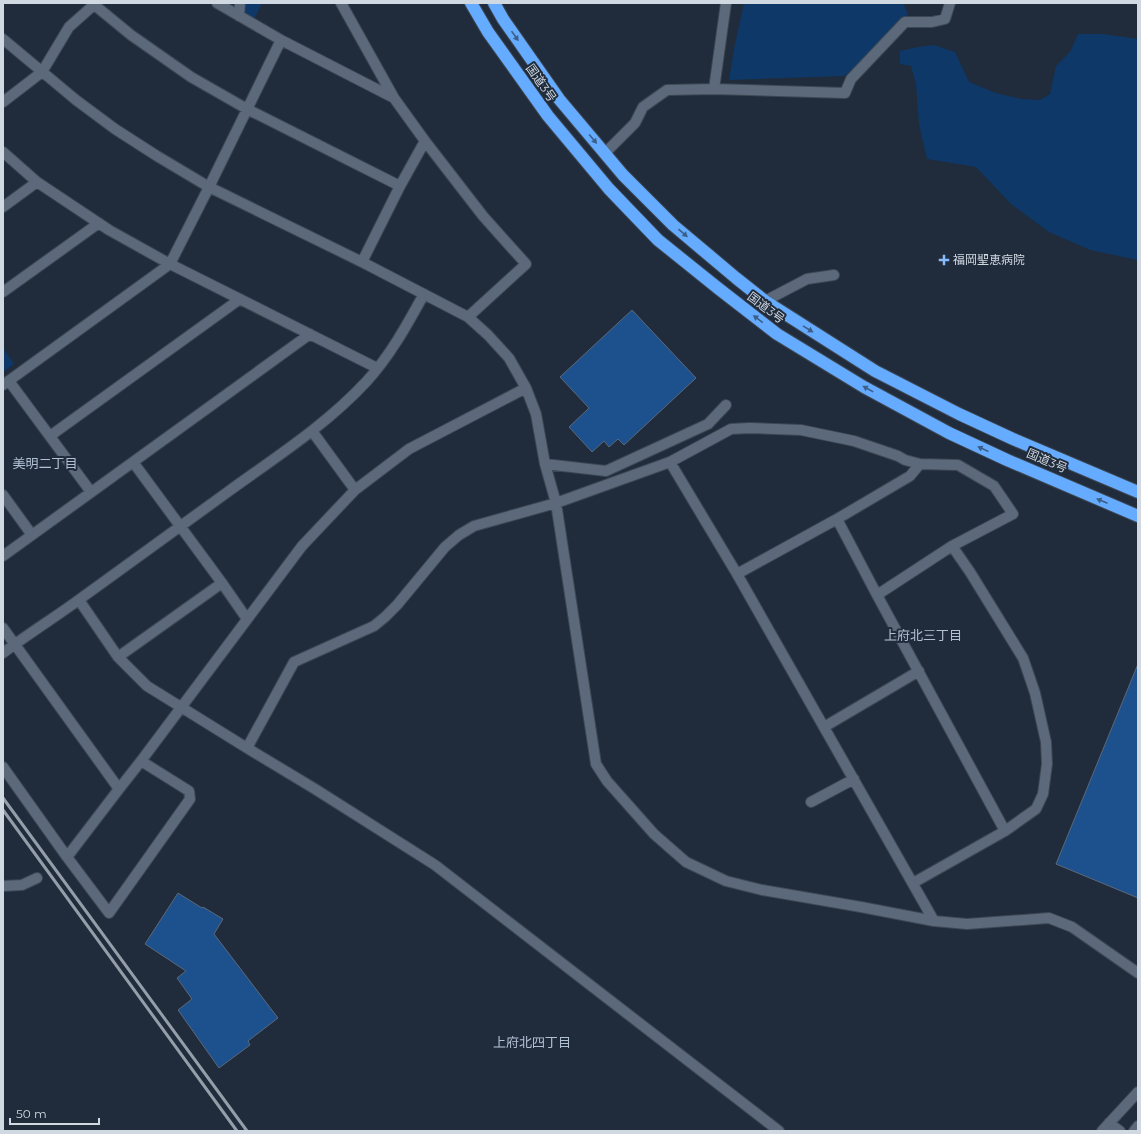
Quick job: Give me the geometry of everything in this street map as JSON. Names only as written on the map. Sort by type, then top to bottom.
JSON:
[{"type":"highway","name":"国道3号","points":[[471,3],[488,32],[548,116],[609,189],[658,240],[724,294],[777,334],[864,386],[949,433],[1138,516]]},
{"type":"highway","name":"国道3号","points":[[494,3],[503,19],[559,99],[623,175],[673,225],[765,301],[875,372],[1012,439],[1138,492]]},
{"type":"street","points":[[217,3],[280,40],[394,98]]},
{"type":"street","points":[[238,16],[240,3]]},
{"type":"street","points":[[341,3],[394,98],[483,216],[526,264],[468,317]]},
{"type":"street","points":[[714,89],[726,3]]},
{"type":"street","points":[[605,153],[635,123],[643,107],[667,90],[714,89],[845,93],[851,79],[905,22],[932,22],[945,19],[950,3]]},
{"type":"street","points":[[3,102],[42,72],[68,27],[94,4],[131,35],[191,77],[247,109],[400,186]]},
{"type":"street","points":[[3,39],[76,100],[115,129],[157,156],[209,186],[362,262],[468,317],[488,335],[509,358],[526,388],[536,414],[545,464],[556,503],[596,764],[606,781],[654,834],[686,862],[726,881],[762,890],[934,921],[967,924],[1049,918],[1072,927],[1138,973]]},
{"type":"street","points":[[91,492],[50,436],[6,383],[170,264],[280,40]]},
{"type":"street","points":[[362,262],[400,186],[425,141]]},
{"type":"street","points":[[3,152],[37,182],[109,230],[170,264],[377,368]]},
{"type":"street","points":[[3,207],[37,182]]},
{"type":"street","points":[[3,292],[99,223]]},
{"type":"street","points":[[765,301],[807,279],[834,275]]},
{"type":"street","points":[[3,653],[79,600],[312,431],[341,407],[377,368],[401,335],[424,294]]},
{"type":"street","points":[[50,436],[240,298]]},
{"type":"street","points":[[3,556],[310,334]]},
{"type":"street","points":[[67,857],[142,761],[302,546],[355,490],[409,449],[526,388]]},
{"type":"street","points":[[545,464],[606,471],[708,424],[726,405]]},
{"type":"street","points":[[247,748],[294,662],[374,626],[397,605],[445,547],[459,535],[474,526],[556,503],[670,462],[731,429],[750,428],[801,430],[854,441],[920,464],[958,465],[994,486],[1013,514],[952,546],[877,595]]},
{"type":"street","points":[[312,431],[355,490]]},
{"type":"street","points":[[133,462],[222,582],[247,619]]},
{"type":"street","points":[[670,462],[737,574],[934,921]]},
{"type":"street","points":[[737,574],[838,519],[910,476],[920,464]]},
{"type":"street","points":[[3,495],[32,535]]},
{"type":"street","points":[[838,519],[877,595],[1005,831]]},
{"type":"street","points":[[913,883],[1005,831],[1036,809],[1043,794],[1047,764],[1046,742],[1035,693],[1022,658],[970,572],[952,546]]},
{"type":"street","points":[[118,657],[222,582]]},
{"type":"street","points":[[79,600],[118,657],[147,686],[315,789],[435,866],[779,1131]]},
{"type":"street","points":[[3,628],[119,789]]},
{"type":"street","points":[[824,727],[919,672]]},
{"type":"street","points":[[3,768],[109,913],[190,799],[189,791],[142,761]]},
{"type":"street","points":[[811,802],[854,779]]},
{"type":"street","points":[[3,886],[22,885],[37,878]]},
{"type":"street","points":[[1102,1131],[1138,1092]]},
{"type":"street","points":[[1109,1123],[1120,1131]]},
{"type":"street","points":[[1134,1131],[1138,1126]]},
{"type":"shaded area","points":[[227,3],[262,3],[254,19]]},
{"type":"shaded area","points":[[744,3],[903,3],[908,14],[869,60],[844,76],[729,80]]},
{"type":"shaded area","points":[[1078,34],[1103,34],[1138,39],[1138,260],[1090,250],[1049,232],[1011,204],[976,167],[927,159],[919,124],[916,84],[911,66],[900,64],[900,51],[934,45],[955,52],[969,82],[996,93],[1021,99],[1040,100],[1050,94],[1056,66],[1070,52]]},
{"type":"shaded area","points":[[3,348],[14,364],[3,372]]},
{"type":"building","points":[[632,310],[696,378],[624,445],[618,439],[609,447],[604,441],[592,452],[569,427],[589,408],[560,377]]},
{"type":"building","points":[[1138,664],[1138,898],[1056,864]]},
{"type":"building","points":[[178,893],[223,919],[214,934],[278,1018],[248,1041],[250,1045],[219,1068],[178,1010],[192,999],[177,978],[186,971],[145,944]]},
{"type":"railway","points":[[3,798],[247,1131]]},
{"type":"railway","points":[[3,810],[237,1131]]},
{"type":"place","name":"福岡聖恵病院","points":[[944,260]]},
{"type":"district","name":"美明二丁目","points":[[45,463]]},
{"type":"district","name":"上府北三丁目","points":[[923,635]]},
{"type":"district","name":"上府北四丁目","points":[[532,1042]]}]
